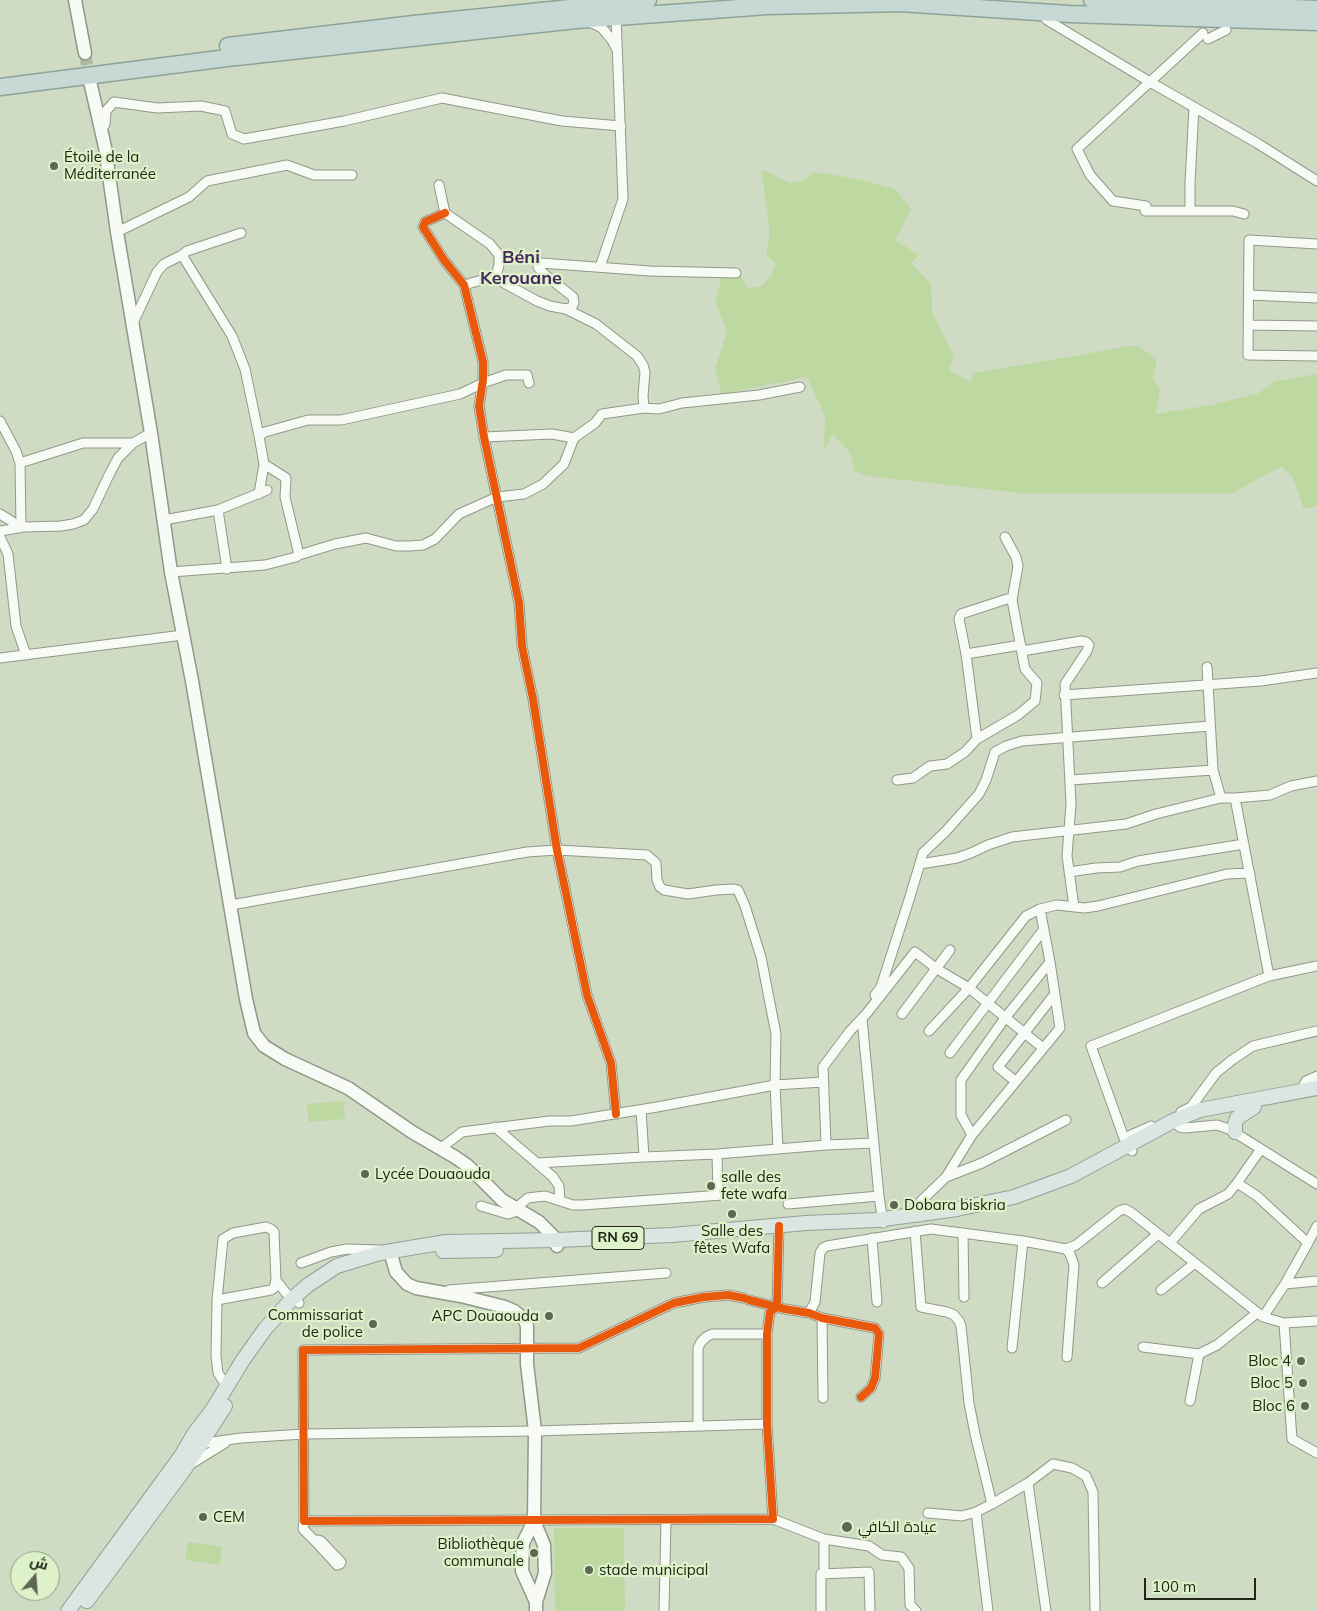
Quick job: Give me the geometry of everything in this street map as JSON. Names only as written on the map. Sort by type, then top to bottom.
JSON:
[{"type":"highway","points":[[0,76],[306,36],[648,0]]},
{"type":"highway","points":[[1092,0],[1317,9]]},
{"type":"highway","points":[[0,87],[227,58],[576,20],[767,6],[900,3],[1042,12],[1317,22]]},
{"type":"main road","points":[[75,0],[85,53]]},
{"type":"main road","points":[[89,76],[101,132],[151,433],[171,572],[246,998],[254,1033],[264,1046],[285,1060],[348,1088],[412,1132],[468,1166],[502,1200],[539,1222],[557,1243]]},
{"type":"main road","name":"RN 69","points":[[1177,1124],[1200,1110],[1212,1106],[1317,1088]]},
{"type":"main road","name":"RN 69","points":[[68,1611],[121,1540],[186,1447],[203,1436],[213,1409],[265,1329],[296,1301],[342,1272],[391,1255],[557,1243],[674,1241],[778,1229],[924,1221],[988,1210],[1043,1194],[1101,1169],[1128,1145],[1177,1124],[1213,1114],[1317,1096]]},
{"type":"main road","points":[[1235,1132],[1234,1124],[1237,1118],[1254,1107]]},
{"type":"main road","points":[[391,1255],[396,1272],[407,1284],[416,1288],[514,1310],[525,1320],[527,1326],[527,1364],[535,1431],[534,1521],[523,1543],[522,1571],[536,1606]]},
{"type":"main road","name":"RN 69","points":[[79,1611],[186,1467],[203,1436],[255,1355],[296,1301]]},
{"type":"main road","points":[[534,1521],[542,1537],[544,1554],[544,1573],[536,1606]]},
{"type":"street","points":[[1042,12],[1047,20],[1194,108],[1257,143],[1317,181]]},
{"type":"street","points":[[600,267],[623,199],[616,16]]},
{"type":"street","points":[[576,20],[602,28],[612,40],[617,50]]},
{"type":"street","points":[[1226,30],[1206,36],[1150,82],[1077,149],[1090,175],[1113,201],[1146,206],[1145,211],[1233,211],[1244,214]]},
{"type":"street","points":[[101,132],[105,124],[106,111],[114,102],[157,108],[201,106],[225,111],[232,134],[244,139],[344,121],[442,98],[562,121],[621,126]]},
{"type":"street","points":[[1190,211],[1194,108]]},
{"type":"street","points":[[117,232],[189,197],[207,181],[286,165],[314,175],[352,175]]},
{"type":"street","points":[[439,185],[445,213],[490,244],[499,255],[496,276]]},
{"type":"street","points":[[445,213],[425,222],[423,227],[444,260],[464,285],[483,362],[483,383],[479,406],[519,603],[522,646],[557,850],[587,995],[611,1063],[616,1114]]},
{"type":"street","points":[[132,325],[157,272],[164,264],[187,251],[241,233]]},
{"type":"street","points":[[1317,244],[1249,240],[1248,324],[1248,354],[1317,356]]},
{"type":"street","points":[[164,520],[218,510],[263,492],[264,464],[245,369],[232,336],[182,255]]},
{"type":"street","points":[[566,309],[572,307],[574,303],[572,297],[543,274],[538,267],[541,263],[650,271],[736,273]]},
{"type":"street","points":[[464,285],[496,276]]},
{"type":"street","points":[[496,276],[504,283],[536,301],[566,309],[596,324],[637,356],[645,372],[644,408]]},
{"type":"street","points":[[1249,295],[1317,298]]},
{"type":"street","points":[[1248,324],[1317,326]]},
{"type":"street","points":[[259,436],[265,432],[308,420],[341,420],[460,394],[506,375],[526,375],[529,383]]},
{"type":"street","points":[[171,572],[265,565],[336,544],[366,538],[396,546],[424,545],[435,539],[459,514],[497,497],[524,494],[543,484],[564,464],[574,438],[595,423],[602,414],[644,408],[659,409],[682,403],[759,395],[800,388]]},
{"type":"street","points":[[0,421],[16,451],[20,463],[21,527]]},
{"type":"street","points":[[0,531],[21,527],[61,526],[84,520],[93,509],[118,458],[133,443],[151,433]]},
{"type":"street","points":[[484,437],[552,434],[574,438]]},
{"type":"street","points":[[20,463],[83,443],[133,443]]},
{"type":"street","points":[[264,464],[286,478],[285,497],[299,555]]},
{"type":"street","points":[[218,510],[227,569]]},
{"type":"street","points":[[0,514],[21,527]]},
{"type":"street","points":[[0,537],[8,554],[16,626],[26,655]]},
{"type":"street","points":[[897,780],[914,778],[930,766],[947,764],[965,752],[977,739],[1018,715],[1035,701],[1037,683],[1025,669],[1012,600],[1018,566],[1016,557],[1005,537]]},
{"type":"street","points":[[977,739],[966,654],[959,619],[961,614],[1012,600]]},
{"type":"street","points":[[0,658],[183,634]]},
{"type":"street","points":[[966,654],[1081,641],[1089,645],[1065,684],[1064,695],[1071,780],[1070,831],[1067,856],[1074,906]]},
{"type":"street","points":[[1207,667],[1213,770],[1220,798]]},
{"type":"street","points":[[1064,695],[1261,681],[1317,673]]},
{"type":"street","points":[[883,1222],[874,1143],[865,1016],[880,987],[923,853],[946,831],[979,794],[986,780],[995,752],[1022,741],[1210,726]]},
{"type":"street","points":[[1071,780],[1213,770]]},
{"type":"street","points":[[920,864],[957,858],[1012,837],[1126,824],[1156,814],[1220,798],[1270,795],[1291,786],[1317,781]]},
{"type":"street","points":[[1235,798],[1269,976]]},
{"type":"street","points":[[1069,872],[1120,867],[1138,862],[1244,844]]},
{"type":"street","points":[[230,905],[526,852],[557,850],[647,855],[656,862],[657,880],[660,887],[664,890],[688,894],[716,890],[738,890],[761,957],[776,1034],[775,1085],[778,1149]]},
{"type":"street","points":[[930,1031],[969,988],[1026,916],[1057,905],[1084,908],[1098,906],[1227,874],[1250,873]]},
{"type":"street","points":[[992,1504],[974,1426],[959,1320],[947,1312],[921,1307],[924,1221],[920,1201],[946,1177],[972,1135],[1060,1028],[1040,910]]},
{"type":"street","points":[[950,1053],[1044,930]]},
{"type":"street","points":[[902,1014],[950,950]]},
{"type":"street","points":[[826,1146],[823,1067],[915,952],[937,969],[969,988],[1043,1048]]},
{"type":"street","points":[[972,1135],[961,1115],[961,1080],[1005,1018],[1050,962]]},
{"type":"street","points":[[1317,966],[1269,976],[1091,1046],[1128,1145],[1191,1107],[1216,1073],[1254,1046],[1317,1031]]},
{"type":"street","points":[[1016,1081],[998,1067],[1054,995]]},
{"type":"street","points":[[1300,1092],[1306,1081],[1317,1076]]},
{"type":"street","points":[[441,1148],[462,1132],[616,1114],[775,1085],[824,1082]]},
{"type":"street","points":[[641,1110],[644,1157]]},
{"type":"street","points":[[946,1177],[982,1162],[1066,1120]]},
{"type":"street","points":[[1177,1124],[1191,1128],[1217,1125],[1235,1132],[1317,1184]]},
{"type":"street","points":[[495,1127],[553,1177],[559,1186],[560,1200]]},
{"type":"street","points":[[537,1163],[718,1154],[874,1143]]},
{"type":"street","points":[[1170,1244],[1199,1210],[1228,1194],[1238,1183],[1261,1149]]},
{"type":"street","points":[[718,1154],[718,1195]]},
{"type":"street","points":[[1238,1183],[1257,1196],[1308,1243]]},
{"type":"street","points":[[482,1206],[508,1214],[514,1212],[528,1198],[545,1196],[573,1205],[582,1205],[736,1194]]},
{"type":"street","points":[[788,1204],[879,1196]]},
{"type":"street","points":[[1066,1250],[1076,1245],[1121,1210],[1128,1210],[1260,1315],[1284,1323],[1317,1321]]},
{"type":"street","points":[[809,1313],[815,1302],[820,1253],[823,1248],[872,1238],[924,1221],[963,1233],[1023,1241],[1066,1250],[1070,1254],[1074,1265],[1067,1356]]},
{"type":"street","points":[[1143,1347],[1199,1354],[1217,1345],[1260,1315],[1285,1284],[1317,1226]]},
{"type":"street","points":[[217,1300],[271,1290],[275,1286],[273,1230],[266,1227],[230,1233],[223,1239],[217,1300],[216,1356],[218,1373],[224,1382],[228,1384]]},
{"type":"street","points":[[777,1307],[778,1229]]},
{"type":"street","points":[[963,1233],[964,1297]]},
{"type":"street","points":[[1102,1283],[1158,1234]]},
{"type":"street","points":[[872,1238],[877,1302]]},
{"type":"street","points":[[1012,1348],[1023,1241]]},
{"type":"street","points":[[301,1263],[331,1252],[347,1249],[391,1255]]},
{"type":"street","points":[[1160,1290],[1194,1263]]},
{"type":"street","points":[[436,1291],[666,1273]]},
{"type":"street","points":[[276,1280],[296,1301]]},
{"type":"street","points":[[1285,1284],[1317,1281]]},
{"type":"street","points":[[316,1542],[303,1529],[303,1350],[579,1348],[648,1315],[682,1302],[704,1297],[728,1295],[809,1313],[822,1318],[876,1328],[879,1334],[875,1378],[871,1388],[860,1397]]},
{"type":"street","points":[[749,1300],[765,1311],[768,1319]]},
{"type":"street","points":[[773,1520],[767,1424],[767,1334],[770,1312],[777,1307]]},
{"type":"street","points":[[822,1318],[823,1398]]},
{"type":"street","points":[[1284,1323],[1292,1439],[1317,1453]]},
{"type":"street","points":[[698,1426],[698,1348],[701,1342],[712,1334],[767,1334]]},
{"type":"street","points":[[1190,1401],[1199,1354]]},
{"type":"street","points":[[203,1436],[232,1440],[304,1434],[535,1431],[767,1424]]},
{"type":"street","points":[[203,1436],[212,1434],[232,1440]]},
{"type":"street","points":[[186,1467],[222,1444],[232,1440]]},
{"type":"street","points":[[928,1513],[962,1516],[976,1512],[1028,1483],[1053,1464],[1072,1468],[1086,1476],[1093,1492],[1095,1611]]},
{"type":"street","points":[[1028,1483],[1046,1611]]},
{"type":"street","points":[[976,1512],[988,1611]]},
{"type":"street","points":[[664,1611],[666,1520]]},
{"type":"street","points":[[304,1521],[773,1520],[824,1539],[869,1546],[882,1555],[901,1558],[909,1568],[910,1605],[916,1611]]},
{"type":"street","points":[[824,1539],[824,1574]]},
{"type":"street","points":[[821,1611],[821,1574],[869,1572],[870,1611]]},
{"type":"green space","points":[[761,169],[791,183],[802,181],[815,172],[858,179],[895,189],[911,209],[895,240],[919,255],[911,263],[931,285],[932,312],[954,357],[949,370],[970,382],[974,373],[1137,345],[1157,360],[1153,379],[1160,388],[1156,414],[1211,405],[1257,394],[1275,381],[1317,374],[1317,506],[1304,509],[1293,478],[1282,466],[1232,493],[1019,493],[869,476],[854,471],[850,452],[832,434],[824,452],[825,416],[807,377],[722,394],[715,369],[727,331],[715,302],[722,275],[741,275],[747,289],[762,286],[772,274],[776,264],[766,255],[769,224]]},
{"type":"green space","points":[[343,1101],[345,1119],[309,1122],[307,1104]]},
{"type":"green space","name":"stade municipal","points":[[554,1528],[624,1528],[625,1611],[555,1611]]},
{"type":"green space","points":[[188,1542],[222,1547],[220,1565],[185,1560]]},
{"type":"tunnel","points":[[85,53],[89,77]]},
{"type":"cycle path","points":[[445,213],[425,222],[423,227],[444,260],[464,285],[483,362],[483,380],[479,406],[519,603],[522,646],[533,699],[557,850],[587,995],[611,1063],[616,1114]]},
{"type":"cycle path","points":[[779,1226],[777,1307],[770,1312],[767,1334],[767,1424],[773,1519],[304,1521],[303,1350],[579,1348],[674,1303],[704,1297],[728,1295],[744,1298],[749,1300],[785,1309],[809,1313],[822,1318],[875,1328],[879,1334],[875,1378],[871,1388],[861,1397]]},
{"type":"place","name":"Étoile de la Méditerranée","points":[[54,166]]},
{"type":"place","name":"Lycée Douaouda","points":[[365,1174]]},
{"type":"place","name":"salle des fete wafa","points":[[711,1186]]},
{"type":"place","name":"Dobara biskria","points":[[894,1205]]},
{"type":"place","name":"Salle des fêtes Wafa","points":[[732,1214]]},
{"type":"place","name":"APC Douaouda","points":[[549,1316]]},
{"type":"place","name":"Commissariat de police","points":[[373,1324]]},
{"type":"place","name":"Bloc 4","points":[[1301,1361]]},
{"type":"place","name":"Bloc 5","points":[[1303,1383]]},
{"type":"place","name":"Bloc 6","points":[[1305,1406]]},
{"type":"place","name":"CEM","points":[[203,1517]]},
{"type":"place","name":"عيادة الكافي","points":[[847,1527]]},
{"type":"place","name":"Bibliothèque communale","points":[[534,1553]]},
{"type":"place","name":"stade municipal","points":[[589,1570]]},
{"type":"district","name":"Béni Kerouane","points":[[521,268]]}]
